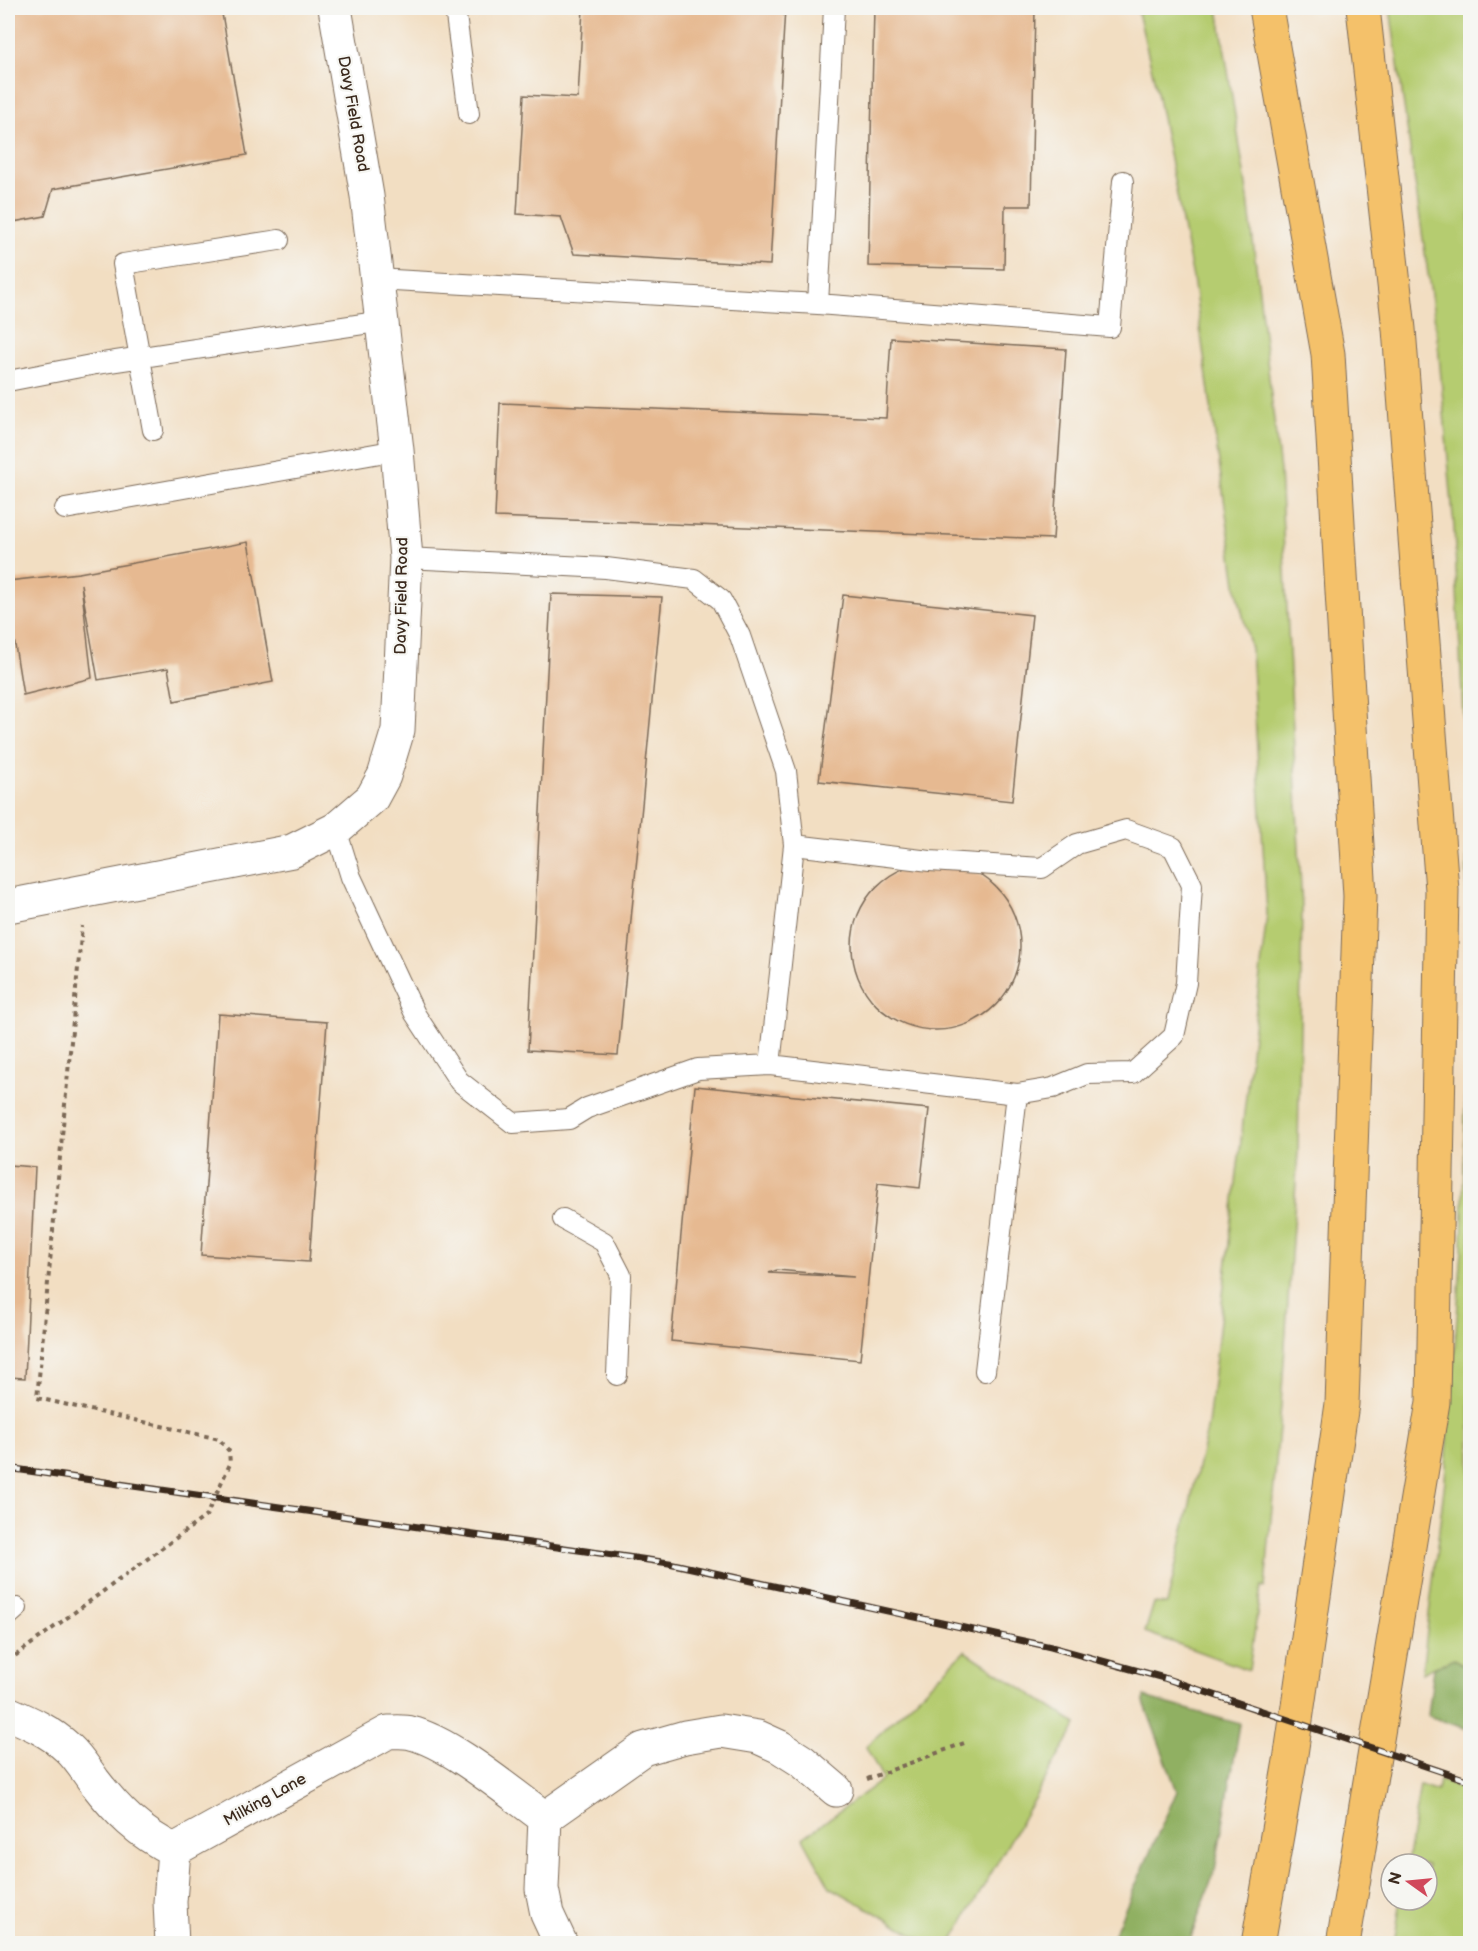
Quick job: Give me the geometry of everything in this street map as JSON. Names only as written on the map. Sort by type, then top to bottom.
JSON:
[{"type":"highway","points":[[1258,1944],[1290,1761],[1342,1404],[1360,896],[1328,354],[1266,8]]},
{"type":"highway","points":[[1343,1944],[1433,1402],[1442,890],[1399,329],[1363,8]]},
{"type":"street","name":"Davy Field Road","points":[[8,906],[292,851],[336,829],[372,798],[384,776],[398,730],[406,558],[397,450],[367,196],[335,8]]},
{"type":"street","points":[[8,1713],[29,1722],[61,1742],[129,1821],[154,1840],[174,1850],[170,1902],[172,1944]]},
{"type":"street","points":[[561,1944],[547,1914],[543,1889],[545,1818],[643,1749],[685,1737],[721,1731],[758,1737],[802,1761],[836,1790]]},
{"type":"street","name":"Milking Lane","points":[[174,1850],[388,1732],[409,1732],[432,1740],[545,1818]]},
{"type":"lane","points":[[455,8],[470,114]]},
{"type":"lane","points":[[818,304],[834,8]]},
{"type":"lane","points":[[376,279],[818,304],[1110,327],[1123,181]]},
{"type":"lane","points":[[153,430],[123,264],[279,240]]},
{"type":"lane","points":[[8,381],[141,357],[383,321]]},
{"type":"lane","points":[[65,509],[397,450]]},
{"type":"lane","points":[[406,558],[606,568],[694,579],[721,600],[740,636],[786,771],[794,845],[770,1065]]},
{"type":"lane","points":[[336,829],[351,877],[415,1014],[459,1081],[513,1123],[569,1119],[587,1107],[698,1069],[770,1065],[1017,1094],[1053,1088],[1087,1074],[1133,1073],[1174,1036],[1186,983],[1192,885],[1173,847],[1126,830],[1077,844],[1042,868],[930,861],[794,845]]},
{"type":"lane","points":[[985,1371],[1017,1094]]},
{"type":"lane","points":[[563,1219],[604,1242],[621,1275],[617,1376]]},
{"type":"path","points":[[8,1661],[206,1516],[230,1464],[229,1451],[219,1439],[38,1398],[82,926]]},
{"type":"path","points":[[836,1790],[964,1743]]},
{"type":"green space","points":[[1137,8],[1218,8],[1248,198],[1280,471],[1302,909],[1298,1152],[1281,1405],[1265,1587],[1261,1586],[1249,1670],[1145,1632],[1154,1603],[1167,1604],[1208,1425],[1267,914],[1251,649],[1237,591],[1193,278],[1156,87]]},
{"type":"green space","points":[[1390,8],[1470,8],[1470,1670],[1454,1658],[1422,1673],[1445,1480],[1462,1250],[1467,1031],[1467,797],[1454,528],[1438,344]]},
{"type":"green space","points":[[965,1651],[1077,1724],[951,1943],[929,1943],[830,1887],[803,1838],[883,1779],[866,1747]]},
{"type":"green space","points":[[1454,1658],[1470,1670],[1470,1730],[1428,1716],[1434,1668]]},
{"type":"green space","points":[[1144,1697],[1240,1724],[1215,1870],[1189,1943],[1110,1943],[1177,1791]]},
{"type":"green space","points":[[1439,1780],[1470,1792],[1470,1943],[1394,1943],[1399,1912],[1439,1912],[1439,1852],[1409,1852],[1420,1785],[1437,1791]]},
{"type":"building","points":[[8,8],[221,8],[247,155],[53,189],[45,216],[8,223]]},
{"type":"building","points":[[583,8],[785,8],[770,265],[574,254],[561,217],[517,214],[524,95],[578,98]]},
{"type":"building","points":[[874,8],[1035,8],[1031,206],[1005,206],[1004,269],[868,266]]},
{"type":"building","points":[[891,338],[1066,349],[1053,539],[495,517],[500,403],[886,418]]},
{"type":"building","points":[[248,542],[273,682],[174,701],[168,668],[98,680],[81,584],[92,678],[23,695],[8,601],[8,581],[79,573]]},
{"type":"building","points":[[551,594],[662,597],[618,1055],[528,1050]]},
{"type":"building","points":[[843,595],[1032,615],[1012,801],[819,781]]},
{"type":"building","points":[[936,862],[968,869],[982,876],[995,887],[1006,900],[1013,914],[1020,946],[1013,978],[1006,992],[995,1005],[982,1016],[968,1023],[936,1030],[904,1023],[890,1016],[877,1005],[866,992],[859,978],[852,946],[859,914],[866,900],[877,887],[890,876],[904,869]]},
{"type":"building","points":[[218,1014],[327,1022],[309,1262],[201,1255]]},
{"type":"building","points":[[695,1086],[929,1109],[920,1188],[878,1183],[860,1360],[671,1341]],"holes":[[[777,1270],[854,1277],[769,1273]]]},
{"type":"building","points":[[8,1165],[35,1167],[25,1378],[8,1377]]},
{"type":"railway","points":[[8,1468],[669,1563],[1051,1647],[1164,1678],[1470,1781]]}]
